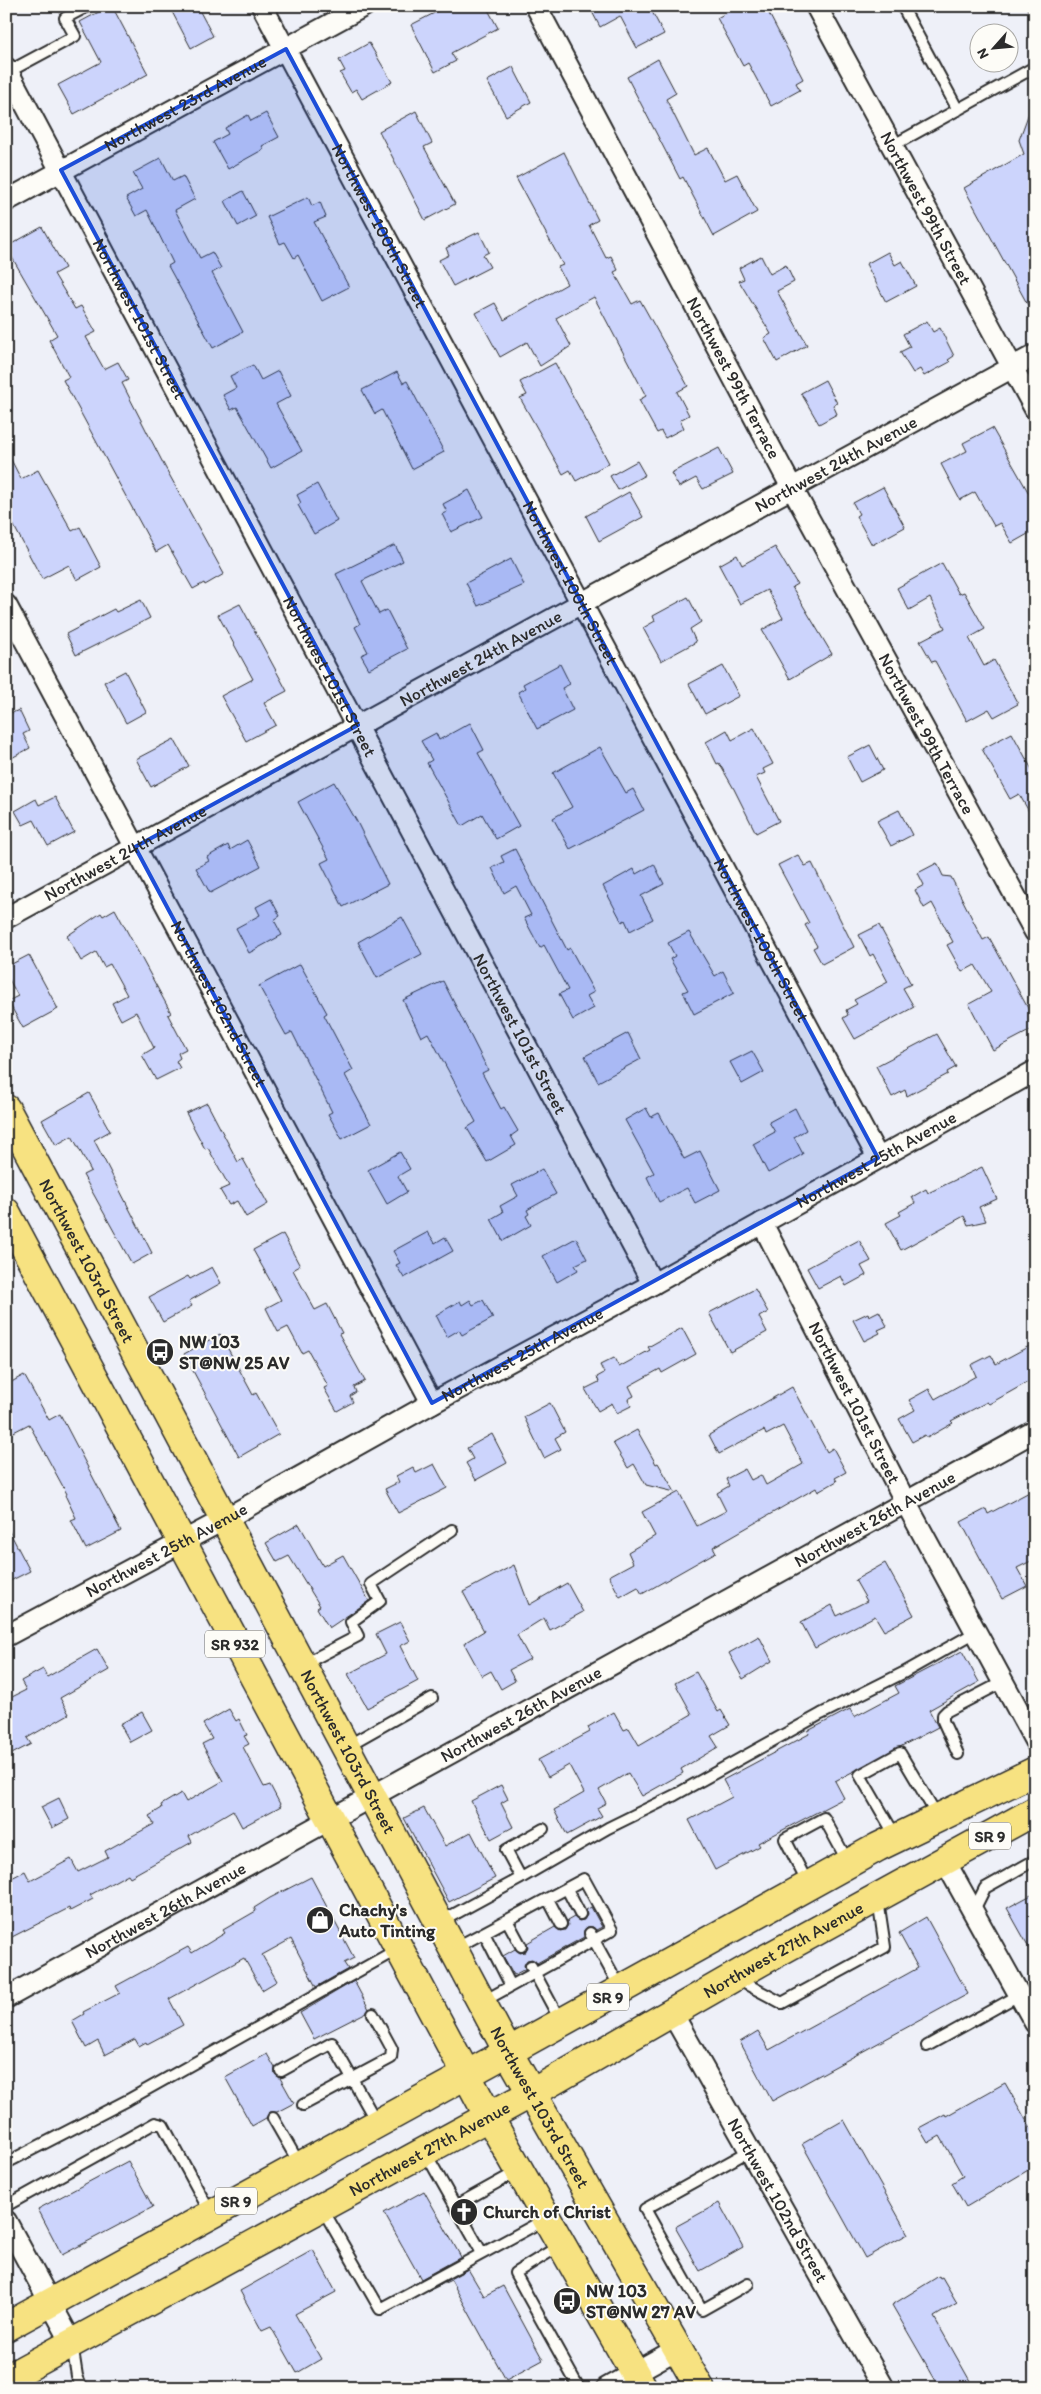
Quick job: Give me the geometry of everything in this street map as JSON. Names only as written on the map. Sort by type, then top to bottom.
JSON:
[{"type":"main road","name":"Northwest 103rd Street","points":[[6,1109],[508,2052],[700,2388]]},
{"type":"main road","name":"SR 932","points":[[6,1212],[489,2117],[639,2380]]},
{"type":"main road","name":"SR 9","points":[[6,2327],[562,2023],[848,1863],[1035,1771]]},
{"type":"main road","name":"Northwest 27th Avenue","points":[[6,2379],[489,2117],[734,1977],[1035,1811]]},
{"type":"street","name":"Northwest 100th Street","points":[[262,6],[878,1158]]},
{"type":"street","name":"Northwest 23rd Avenue","points":[[6,201],[364,6]]},
{"type":"street","name":"Northwest 99th Terrace","points":[[536,6],[792,488],[1035,932]]},
{"type":"street","name":"Northwest 99th Street","points":[[816,6],[1035,409]]},
{"type":"street","name":"Northwest 101st Street","points":[[7,70],[358,725],[653,1284]]},
{"type":"street","name":"Northwest 24th Avenue","points":[[6,918],[1035,356]]},
{"type":"street","name":"Northwest 102nd Street","points":[[6,605],[432,1403]]},
{"type":"street","name":"Northwest 25th Avenue","points":[[6,1636],[225,1519],[432,1403],[653,1284],[1035,1071]]},
{"type":"street","name":"Northwest 101st Street","points":[[762,1223],[906,1503],[1035,1741]]},
{"type":"street","name":"Northwest 26th Avenue","points":[[6,1998],[1035,1431]]},
{"type":"street","points":[[944,1861],[1026,1998],[1035,2023]]},
{"type":"street","name":"Northwest 102nd Street","points":[[672,2013],[884,2388]]},
{"type":"street","points":[[6,2221],[72,2343]]},
{"type":"street","points":[[607,2388],[639,2380],[677,2349]]},
{"type":"lane","points":[[7,70],[75,36],[65,18],[88,6]]},
{"type":"lane","points":[[902,6],[958,110]]},
{"type":"lane","points":[[892,146],[1035,68]]},
{"type":"lane","points":[[303,1665],[358,1636],[351,1622],[380,1601],[371,1584],[452,1530]]},
{"type":"lane","points":[[440,1923],[608,1828],[675,1796],[821,1714],[905,1672],[976,1632]]},
{"type":"lane","points":[[958,1754],[943,1721],[943,1715],[947,1710],[1003,1682]]},
{"type":"lane","points":[[346,1746],[432,1698]]},
{"type":"lane","points":[[897,1838],[860,1775],[900,1753],[938,1818]]},
{"type":"lane","points":[[809,1885],[785,1839],[824,1818],[848,1863]]},
{"type":"lane","points":[[521,1878],[506,1850],[543,1829]]},
{"type":"lane","points":[[973,1912],[985,1888],[1035,1860]]},
{"type":"lane","points":[[453,1950],[584,1879],[612,1930],[592,1937],[533,1969],[512,1986],[482,2002]]},
{"type":"lane","points":[[567,1889],[580,1914]]},
{"type":"lane","points":[[734,1977],[782,2003],[884,1947],[878,1898]]},
{"type":"lane","points":[[548,1899],[561,1924]]},
{"type":"lane","points":[[507,1920],[521,1946]]},
{"type":"lane","points":[[484,1933],[512,1986]]},
{"type":"lane","points":[[592,1937],[621,1990]]},
{"type":"lane","points":[[6,2163],[128,2100],[399,1949]]},
{"type":"lane","points":[[533,1969],[562,2023]]},
{"type":"lane","points":[[927,2046],[1026,1998]]},
{"type":"lane","points":[[303,2105],[391,2058],[392,2049],[373,2014]]},
{"type":"lane","points":[[281,2071],[332,2043],[377,2124]]},
{"type":"lane","points":[[273,2118],[300,2166]]},
{"type":"lane","points":[[6,2206],[155,2123],[162,2125],[211,2214]]},
{"type":"lane","points":[[748,2284],[702,2310],[645,2209],[751,2150]]},
{"type":"lane","points":[[424,2152],[482,2253]]},
{"type":"lane","points":[[456,2206],[519,2170]]},
{"type":"lane","points":[[322,2207],[380,2309],[547,2218]]},
{"type":"lane","points":[[562,2244],[515,2273],[579,2388]]},
{"type":"lane","points":[[72,2343],[77,2376],[82,2388]]},
{"type":"highlighted area","points":[[286,49],[878,1158],[432,1403],[135,847],[358,725],[61,170]]},
{"type":"building","points":[[112,6],[148,74],[74,114],[58,85],[101,62],[80,22]]},
{"type":"building","points":[[169,6],[197,6],[213,36],[191,48]]},
{"type":"building","points":[[448,6],[486,6],[498,28],[451,53],[456,61],[435,72],[411,25]]},
{"type":"building","points":[[589,6],[649,6],[664,34],[637,48],[620,16],[600,27]]},
{"type":"building","points":[[739,6],[765,6],[803,79],[796,83],[800,90],[771,106],[748,63],[743,66],[717,18]]},
{"type":"building","points":[[369,43],[392,82],[362,99],[356,89],[351,92],[340,73],[345,71],[339,60]]},
{"type":"building","points":[[658,59],[676,93],[666,99],[694,155],[708,148],[725,180],[737,174],[757,212],[714,236],[683,177],[680,179],[627,77]]},
{"type":"building","points":[[513,67],[531,102],[506,116],[487,81]]},
{"type":"building","points":[[1033,102],[1035,102],[1035,318],[964,188],[1024,154],[1019,140]]},
{"type":"building","points":[[416,111],[432,143],[424,147],[455,204],[425,220],[379,131]]},
{"type":"building","points":[[266,113],[279,137],[262,146],[264,149],[228,169],[213,142],[228,134],[225,128],[248,115],[251,121]]},
{"type":"building","points":[[564,152],[598,220],[589,225],[606,258],[611,256],[618,270],[614,272],[632,304],[640,300],[688,386],[677,392],[689,415],[680,420],[684,428],[665,438],[661,431],[657,433],[639,400],[646,396],[594,297],[556,318],[571,346],[540,366],[527,342],[500,357],[476,313],[495,303],[504,320],[567,284],[558,267],[563,265],[516,178]]},
{"type":"building","points":[[161,158],[173,181],[183,176],[195,199],[175,210],[200,258],[212,252],[221,268],[212,273],[243,332],[213,348],[168,266],[173,263],[147,210],[136,216],[126,198],[142,189],[133,173]]},
{"type":"building","points":[[243,191],[256,216],[238,226],[225,201]]},
{"type":"building","points":[[308,197],[312,206],[320,202],[326,217],[314,222],[349,287],[322,301],[298,255],[294,258],[285,242],[280,244],[267,217]]},
{"type":"building","points":[[42,227],[65,268],[54,274],[75,309],[81,306],[96,332],[86,337],[104,369],[118,362],[128,380],[122,383],[165,467],[224,574],[205,585],[204,583],[193,589],[168,545],[156,552],[63,380],[69,377],[49,340],[57,335],[6,247]]},
{"type":"building","points":[[479,232],[489,252],[483,255],[490,267],[453,286],[439,260],[449,255],[446,248]]},
{"type":"building","points":[[888,252],[895,265],[902,261],[916,286],[886,302],[866,264]]},
{"type":"building","points":[[761,256],[770,274],[786,265],[794,282],[777,291],[807,345],[777,362],[764,338],[771,334],[739,281],[744,279],[739,268]]},
{"type":"building","points":[[927,321],[933,332],[940,328],[954,356],[948,360],[950,362],[924,376],[920,369],[913,373],[900,352],[910,347],[903,334]]},
{"type":"building","points":[[555,363],[609,463],[576,481],[570,470],[563,474],[520,398],[527,395],[520,382]]},
{"type":"building","points":[[253,365],[261,380],[278,371],[291,396],[276,404],[302,451],[271,468],[237,407],[231,410],[223,395],[236,388],[230,376]]},
{"type":"building","points":[[397,372],[403,383],[407,381],[444,452],[412,469],[382,410],[375,414],[362,390]]},
{"type":"building","points":[[825,380],[837,403],[833,405],[837,414],[819,424],[801,393]]},
{"type":"building","points":[[992,428],[1035,504],[1035,530],[1012,543],[1000,523],[994,526],[975,492],[960,500],[941,464],[967,451],[963,443]]},
{"type":"building","points":[[719,448],[733,474],[703,489],[696,478],[679,487],[671,473]]},
{"type":"building","points":[[6,450],[21,479],[38,470],[72,531],[80,527],[101,567],[77,580],[69,565],[42,579],[6,511]]},
{"type":"building","points":[[637,461],[645,475],[618,490],[610,476]]},
{"type":"building","points":[[317,484],[337,521],[314,534],[298,505],[301,503],[297,495]]},
{"type":"building","points":[[883,487],[905,527],[872,545],[856,516],[859,514],[853,503]]},
{"type":"building","points":[[469,490],[483,517],[451,532],[442,514],[447,512],[443,504]]},
{"type":"building","points":[[629,492],[643,517],[599,541],[586,516]]},
{"type":"building","points":[[395,545],[403,561],[362,581],[379,614],[387,610],[407,649],[369,669],[361,655],[368,652],[355,627],[360,624],[336,574]]},
{"type":"building","points":[[775,547],[797,584],[792,587],[832,654],[790,679],[762,630],[783,618],[767,590],[740,604],[719,565],[737,555],[742,565]]},
{"type":"building","points":[[511,559],[524,585],[478,606],[466,583]]},
{"type":"building","points":[[942,563],[959,594],[964,592],[985,629],[969,638],[984,666],[994,660],[1018,704],[994,717],[989,709],[967,721],[935,661],[932,662],[920,641],[945,628],[930,598],[909,610],[897,588]]},
{"type":"building","points":[[688,597],[701,622],[690,629],[696,642],[661,661],[643,628],[655,621],[653,616]]},
{"type":"building","points":[[141,600],[150,618],[76,655],[66,634],[114,609],[116,612]]},
{"type":"building","points":[[240,604],[287,691],[264,703],[276,725],[246,741],[221,696],[253,679],[218,615]]},
{"type":"building","points":[[560,664],[570,684],[562,688],[573,710],[537,729],[518,692],[525,688],[523,684]]},
{"type":"building","points":[[723,666],[739,696],[705,714],[689,684]]},
{"type":"building","points":[[125,671],[146,712],[126,723],[104,682]]},
{"type":"building","points":[[6,701],[12,713],[19,710],[29,731],[23,734],[30,748],[6,761]]},
{"type":"building","points":[[470,723],[484,750],[478,753],[519,826],[496,839],[482,814],[462,826],[427,763],[432,760],[421,741],[436,733],[439,740]]},
{"type":"building","points":[[754,728],[773,764],[763,769],[765,773],[756,777],[779,821],[756,833],[734,789],[719,763],[717,764],[706,742],[727,730],[732,740]]},
{"type":"building","points":[[1012,733],[1035,775],[1035,822],[1019,794],[1010,799],[982,749]]},
{"type":"building","points":[[174,739],[189,766],[151,787],[136,759]]},
{"type":"building","points":[[870,745],[883,770],[860,782],[847,757]]},
{"type":"building","points":[[600,747],[626,793],[633,789],[644,810],[570,849],[553,818],[572,807],[553,773]]},
{"type":"building","points":[[334,782],[356,820],[388,884],[343,907],[321,863],[329,859],[298,802]]},
{"type":"building","points":[[55,797],[74,832],[48,846],[34,820],[23,825],[15,811],[36,799],[39,805]]},
{"type":"building","points":[[899,810],[912,835],[891,846],[877,821]]},
{"type":"building","points":[[247,840],[261,866],[210,893],[196,868],[209,861],[207,857],[228,845],[230,850]]},
{"type":"building","points":[[515,849],[567,950],[570,948],[594,992],[587,996],[594,1008],[573,1020],[559,994],[568,990],[544,945],[540,948],[524,918],[531,915],[516,886],[504,893],[492,868],[504,862],[501,856]]},
{"type":"building","points":[[798,855],[805,866],[812,863],[854,947],[822,964],[813,948],[817,946],[805,925],[809,923],[778,865]]},
{"type":"building","points":[[937,863],[943,876],[951,877],[983,940],[989,937],[1035,1021],[1035,1028],[993,1050],[969,1004],[991,992],[975,965],[962,972],[947,945],[953,942],[932,903],[924,908],[915,890],[924,885],[918,873]]},
{"type":"building","points":[[654,864],[664,884],[641,896],[653,919],[630,931],[625,920],[622,922],[603,886],[634,869],[636,874]]},
{"type":"building","points":[[271,899],[280,916],[274,920],[282,935],[249,953],[236,928],[260,915],[256,907]]},
{"type":"building","points":[[115,909],[171,1013],[168,1015],[186,1049],[178,1053],[180,1058],[176,1061],[180,1068],[156,1080],[142,1055],[154,1048],[136,1012],[121,1020],[112,1003],[127,995],[110,964],[104,967],[96,952],[81,961],[67,936],[101,913],[103,916]]},
{"type":"building","points":[[402,917],[422,954],[377,978],[358,942]]},
{"type":"building","points":[[879,925],[911,984],[903,988],[914,1007],[855,1039],[843,1018],[848,1015],[846,1010],[857,1004],[854,1000],[888,982],[873,954],[870,956],[859,935]]},
{"type":"building","points":[[689,932],[715,976],[723,971],[734,993],[694,1014],[683,992],[688,990],[670,959],[675,956],[668,943]]},
{"type":"building","points":[[29,955],[58,1009],[23,1028],[8,1001],[18,996],[6,974],[6,967]]},
{"type":"building","points":[[300,964],[327,1013],[324,1015],[353,1070],[345,1075],[371,1124],[342,1139],[328,1114],[332,1112],[292,1032],[286,1035],[259,986]]},
{"type":"building","points":[[443,981],[488,1070],[482,1073],[501,1109],[504,1107],[518,1131],[511,1136],[516,1145],[487,1162],[467,1128],[476,1122],[428,1033],[421,1037],[403,1000]]},
{"type":"building","points":[[628,1033],[641,1059],[598,1082],[585,1056]]},
{"type":"building","points":[[937,1034],[956,1067],[947,1072],[948,1074],[907,1096],[905,1090],[892,1097],[876,1066]]},
{"type":"building","points":[[752,1051],[764,1072],[742,1084],[730,1062]]},
{"type":"building","points":[[89,1093],[110,1131],[94,1140],[152,1253],[132,1264],[83,1175],[91,1171],[72,1136],[56,1145],[42,1120]]},
{"type":"building","points":[[207,1103],[238,1162],[243,1159],[268,1204],[246,1217],[237,1201],[229,1205],[220,1190],[229,1186],[208,1148],[205,1149],[186,1113]]},
{"type":"building","points":[[646,1108],[651,1117],[659,1113],[684,1159],[700,1151],[720,1190],[695,1203],[687,1188],[659,1202],[647,1177],[654,1173],[625,1120]]},
{"type":"building","points":[[795,1108],[806,1130],[794,1137],[803,1154],[768,1173],[753,1144],[775,1132],[769,1122]]},
{"type":"building","points":[[400,1152],[410,1169],[398,1176],[407,1192],[387,1204],[368,1170]]},
{"type":"building","points":[[982,1167],[997,1199],[979,1207],[986,1221],[968,1225],[964,1216],[901,1250],[886,1223],[901,1215],[899,1212],[915,1203],[912,1197],[926,1189],[928,1193]]},
{"type":"building","points":[[542,1169],[556,1194],[527,1210],[529,1214],[526,1216],[531,1225],[503,1241],[491,1219],[503,1212],[500,1206],[518,1196],[512,1185]]},
{"type":"building","points":[[428,1232],[435,1243],[445,1237],[453,1251],[404,1278],[396,1265],[400,1263],[393,1251]]},
{"type":"building","points":[[283,1234],[300,1266],[293,1270],[315,1310],[327,1304],[342,1333],[339,1334],[365,1381],[354,1387],[356,1392],[350,1396],[353,1402],[337,1411],[324,1388],[328,1386],[308,1350],[302,1353],[288,1327],[278,1332],[266,1308],[281,1300],[253,1250]]},
{"type":"building","points":[[576,1238],[587,1259],[575,1265],[578,1270],[557,1282],[543,1256]]},
{"type":"building","points":[[859,1240],[871,1261],[861,1266],[866,1275],[846,1286],[841,1276],[818,1288],[807,1268]]},
{"type":"building","points":[[212,1267],[221,1283],[189,1301],[192,1306],[163,1322],[149,1297],[188,1276],[190,1279]]},
{"type":"building","points":[[755,1289],[768,1312],[759,1317],[767,1332],[730,1352],[709,1313]]},
{"type":"building","points":[[470,1300],[473,1305],[483,1300],[493,1318],[462,1335],[459,1330],[447,1337],[436,1315],[460,1301],[462,1305]]},
{"type":"building","points":[[879,1311],[887,1326],[878,1330],[880,1333],[864,1341],[853,1320],[868,1313],[869,1316]]},
{"type":"building","points":[[682,1328],[696,1354],[662,1373],[660,1369],[629,1386],[634,1396],[628,1399],[631,1406],[617,1413],[612,1403],[598,1411],[585,1389],[599,1382],[597,1377],[604,1373],[600,1365],[614,1358],[619,1367],[650,1350],[648,1347]]},
{"type":"building","points":[[220,1334],[253,1395],[256,1393],[279,1434],[239,1457],[184,1354]]},
{"type":"building","points":[[1035,1343],[1035,1378],[989,1404],[987,1402],[951,1421],[953,1423],[927,1438],[925,1435],[912,1442],[899,1419],[915,1410],[909,1400],[929,1389],[935,1399],[976,1376],[971,1365],[991,1355],[996,1364]]},
{"type":"building","points":[[24,1375],[49,1420],[60,1414],[121,1531],[86,1549],[71,1520],[76,1518],[65,1495],[67,1494],[29,1424],[6,1436],[6,1385]]},
{"type":"building","points":[[792,1387],[827,1452],[833,1448],[846,1472],[835,1478],[837,1481],[818,1492],[816,1488],[713,1547],[716,1552],[642,1594],[638,1587],[620,1597],[609,1576],[633,1563],[628,1552],[655,1536],[642,1512],[679,1492],[697,1526],[726,1511],[717,1493],[729,1486],[726,1479],[745,1469],[751,1480],[761,1475],[766,1485],[803,1464],[783,1426],[766,1435],[764,1430],[719,1454],[709,1435]]},
{"type":"building","points":[[550,1403],[565,1432],[555,1438],[561,1449],[544,1458],[524,1417]]},
{"type":"building","points":[[637,1430],[656,1464],[658,1463],[675,1492],[646,1485],[634,1464],[628,1468],[613,1443]]},
{"type":"building","points":[[492,1434],[507,1463],[476,1480],[466,1463],[473,1459],[467,1448]]},
{"type":"building","points":[[434,1464],[447,1488],[398,1513],[385,1489],[399,1482],[396,1476],[413,1467],[416,1473]]},
{"type":"building","points":[[1035,1489],[1035,1559],[1017,1568],[1027,1586],[1002,1599],[961,1522],[986,1509],[988,1514]]},
{"type":"building","points":[[299,1524],[323,1566],[343,1555],[369,1601],[329,1628],[317,1608],[320,1606],[289,1556],[277,1562],[266,1543]]},
{"type":"building","points":[[6,1525],[30,1571],[6,1583]]},
{"type":"building","points":[[885,1563],[914,1615],[884,1631],[875,1616],[815,1648],[801,1622],[832,1605],[837,1616],[867,1601],[855,1580]]},
{"type":"building","points":[[514,1565],[529,1605],[567,1583],[583,1612],[550,1630],[544,1618],[517,1635],[530,1659],[509,1670],[515,1681],[501,1689],[491,1671],[482,1676],[464,1643],[484,1631],[463,1592]]},
{"type":"building","points":[[400,1622],[410,1641],[400,1646],[418,1681],[367,1708],[348,1674],[386,1654],[376,1634]]},
{"type":"building","points":[[759,1636],[772,1661],[743,1679],[729,1653]]},
{"type":"building","points":[[97,1649],[109,1670],[60,1698],[69,1714],[27,1738],[31,1744],[6,1757],[6,1700],[26,1690],[21,1681],[43,1669],[47,1677]]},
{"type":"building","points":[[962,1651],[979,1682],[929,1710],[938,1727],[835,1781],[844,1798],[758,1843],[760,1846],[715,1870],[689,1820],[732,1797],[723,1780],[809,1734],[808,1731],[850,1709],[854,1717],[899,1693],[895,1686]]},
{"type":"building","points":[[696,1672],[718,1712],[721,1710],[730,1725],[711,1736],[718,1747],[681,1769],[683,1773],[642,1796],[628,1773],[599,1790],[606,1803],[597,1808],[602,1816],[567,1835],[554,1810],[584,1793],[569,1765],[548,1777],[538,1760],[590,1732],[588,1727],[614,1712],[624,1730],[629,1728],[639,1745],[692,1714],[675,1683]]},
{"type":"building","points":[[229,1709],[236,1721],[239,1719],[247,1735],[244,1736],[249,1744],[243,1747],[264,1787],[270,1785],[281,1806],[242,1827],[233,1810],[189,1836],[192,1842],[130,1877],[128,1874],[90,1895],[93,1899],[70,1911],[69,1908],[6,1940],[6,1881],[25,1871],[30,1881],[71,1859],[78,1872],[108,1857],[105,1851],[154,1824],[149,1816],[162,1808],[161,1805],[181,1793],[186,1802],[223,1781],[202,1744],[212,1739],[203,1724]]},
{"type":"building","points":[[142,1712],[152,1730],[130,1742],[120,1724]]},
{"type":"building","points":[[501,1785],[508,1799],[501,1803],[513,1827],[491,1839],[471,1801]]},
{"type":"building","points":[[59,1798],[69,1819],[52,1828],[41,1807]]},
{"type":"building","points":[[424,1808],[445,1846],[471,1832],[495,1878],[449,1902],[404,1818]]},
{"type":"building","points":[[311,1877],[354,1958],[344,1963],[348,1969],[316,1987],[291,1939],[262,1955],[277,1981],[262,1990],[244,1958],[169,1999],[183,2025],[147,2044],[146,2042],[139,2046],[135,2039],[105,2055],[98,2041],[86,2048],[72,2021],[84,2014],[83,2012],[120,1993],[116,1986],[188,1947],[192,1953],[225,1933],[223,1930],[256,1911],[254,1908]]},
{"type":"building","points":[[1035,1893],[1035,1958],[1007,1908]]},
{"type":"building","points":[[591,1907],[602,1927],[596,1930],[593,1927],[587,1927],[584,1930],[584,1937],[537,1963],[532,1959],[527,1960],[524,1965],[525,1969],[514,1975],[503,1956],[515,1949],[520,1953],[525,1952],[528,1947],[527,1943],[555,1927],[560,1931],[565,1930],[568,1925],[567,1921],[574,1917],[579,1921],[584,1920],[587,1915],[586,1910]]},
{"type":"building","points":[[926,1917],[968,1994],[772,2101],[740,2042],[758,2031],[769,2050],[918,1968],[899,1933]]},
{"type":"building","points":[[354,1981],[369,2009],[367,2012],[314,2039],[300,2013]]},
{"type":"building","points":[[267,2054],[275,2068],[275,2074],[280,2078],[294,2103],[277,2112],[270,2112],[266,2118],[252,2126],[225,2077]]},
{"type":"building","points":[[1005,2083],[1035,2136],[1035,2166],[966,2207],[952,2183],[963,2176],[940,2136],[928,2143],[919,2128],[945,2114],[946,2116]]},
{"type":"building","points":[[844,2120],[908,2234],[865,2258],[802,2144]]},
{"type":"building","points":[[128,2161],[153,2207],[62,2255],[38,2209]]},
{"type":"building","points":[[424,2191],[461,2257],[421,2279],[384,2213]]},
{"type":"building","points":[[719,2203],[743,2247],[700,2271],[675,2227]]},
{"type":"building","points":[[313,2250],[336,2292],[295,2314],[321,2359],[297,2373],[271,2327],[262,2331],[240,2291]]},
{"type":"building","points":[[468,2269],[484,2296],[503,2286],[543,2360],[506,2380],[451,2280],[428,2291]]},
{"type":"building","points":[[939,2276],[940,2278],[942,2277],[957,2303],[934,2317],[974,2388],[940,2388],[892,2305]]},
{"type":"place","name":"NW 103 ST@NW 25 AV","points":[[160,1352]]},
{"type":"place","name":"Chachy's Auto Tinting","points":[[320,1920]]},
{"type":"place","name":"Church of Christ","points":[[464,2212]]},
{"type":"place","name":"NW 103 ST@NW 27 AV","points":[[567,2301]]}]
